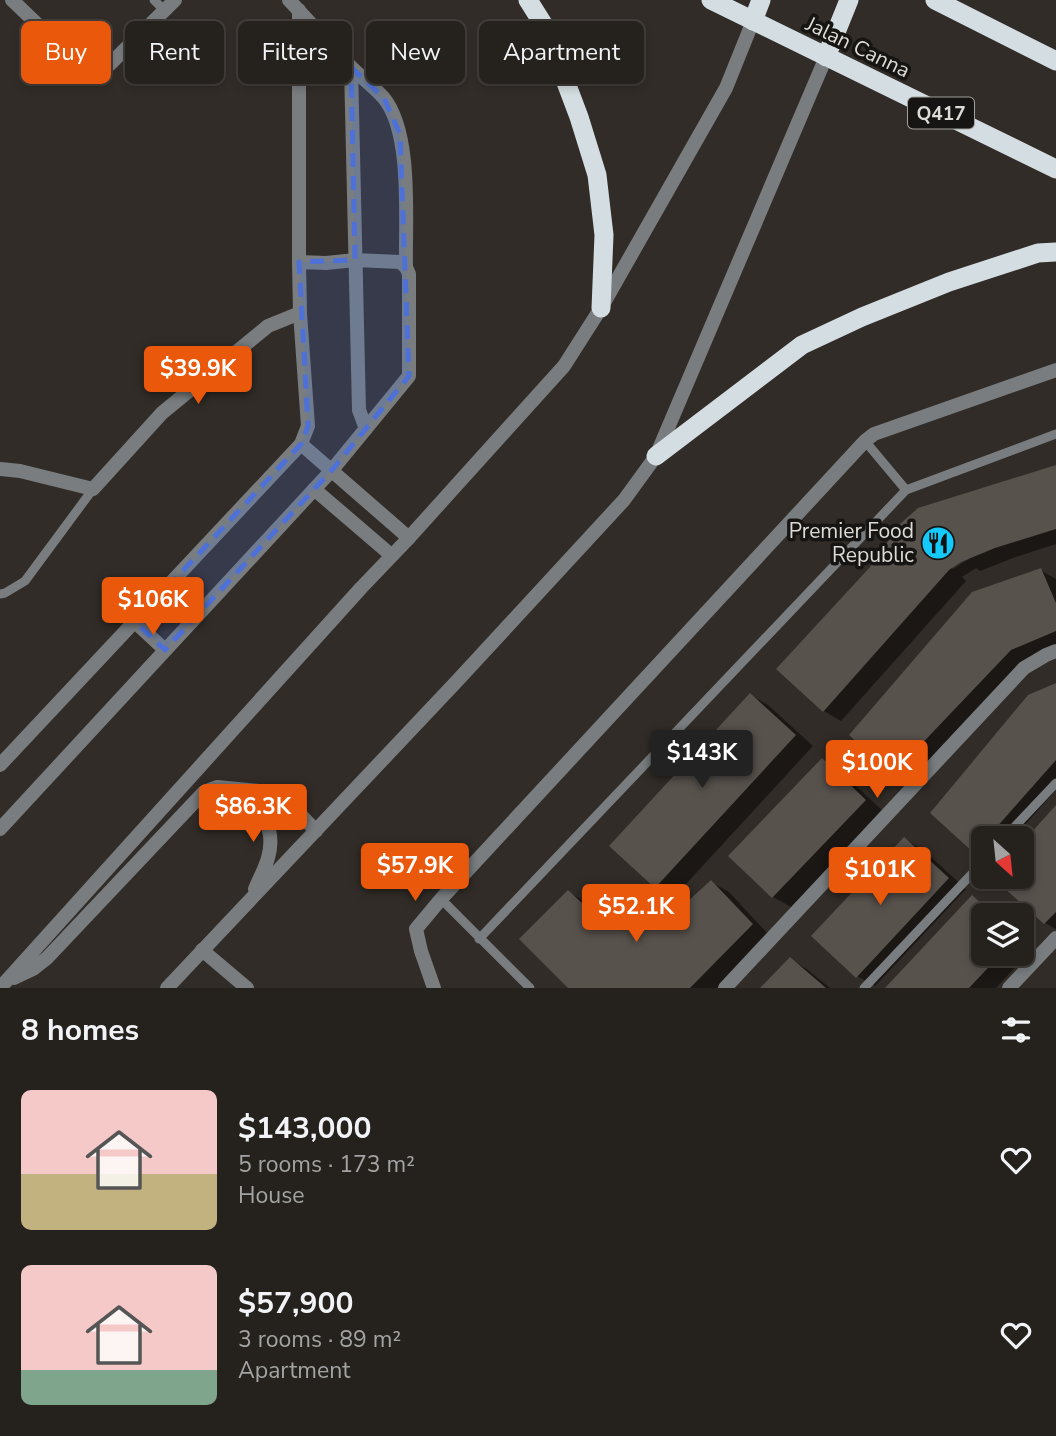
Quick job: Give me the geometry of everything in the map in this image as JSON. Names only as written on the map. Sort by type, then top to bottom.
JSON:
[{"type":"highway","points":[[528,0],[545,27],[579,117],[597,175],[604,235],[601,308]]},
{"type":"highway","name":"Jalan Canna","points":[[711,0],[1056,169]]},
{"type":"highway","points":[[753,22],[761,0]]},
{"type":"highway","points":[[826,57],[849,0]]},
{"type":"highway","points":[[935,0],[1056,61]]},
{"type":"highway","points":[[656,456],[802,345],[862,317],[949,282],[1038,253],[1056,252]]},
{"type":"street","points":[[12,0],[83,68],[91,71],[106,68],[164,3]]},
{"type":"street","points":[[294,5],[309,21]]},
{"type":"street","points":[[0,765],[301,444],[308,426],[300,313],[294,5]]},
{"type":"street","points":[[3,985],[564,366],[601,308],[726,88],[753,22]]},
{"type":"street","points":[[166,988],[624,500],[656,456],[826,57]]},
{"type":"street","points":[[0,829],[332,470],[409,376],[409,274],[406,267],[404,156],[400,134],[384,98],[352,68]]},
{"type":"street","points":[[351,84],[359,410],[366,429]]},
{"type":"street","points":[[299,262],[400,262],[406,267]]},
{"type":"street","points":[[0,469],[20,471],[93,489],[162,413],[268,326],[300,313]]},
{"type":"street","points":[[434,988],[416,929],[865,441],[874,434],[1056,370]]},
{"type":"street","points":[[301,444],[409,538]]},
{"type":"street","points":[[314,489],[391,555]]},
{"type":"street","points":[[135,622],[165,650]]},
{"type":"street","points":[[725,988],[1024,668],[1056,651]]},
{"type":"street","points":[[3,985],[47,958],[204,792],[217,787],[259,791],[299,812],[316,831]]},
{"type":"street","points":[[234,789],[259,808],[270,834],[268,858],[251,900]]},
{"type":"street","points":[[1009,988],[1056,938]]},
{"type":"street","points":[[202,950],[247,988]]},
{"type":"lane","points":[[479,939],[906,490],[1056,434]]},
{"type":"lane","points":[[865,441],[906,490]]},
{"type":"lane","points":[[0,594],[24,581],[93,489]]},
{"type":"lane","points":[[1015,826],[1056,783]]},
{"type":"lane","points":[[864,988],[971,874]]},
{"type":"lane","points":[[441,899],[530,988]]},
{"type":"highlighted area","points":[[351,67],[384,98],[400,134],[409,376],[332,470],[165,650],[135,622],[301,444],[308,426],[299,262],[355,260]]},
{"type":"building","points":[[1056,465],[1056,529],[995,548],[949,570],[823,712],[776,669],[870,567],[900,524],[918,508]]},
{"type":"building","points":[[1041,568],[1056,603],[1056,631],[1011,650],[892,775],[849,735],[972,592]]},
{"type":"building","points":[[1056,683],[1056,760],[998,826],[971,826],[971,850],[930,813],[1028,695]]},
{"type":"building","points":[[750,693],[796,735],[655,888],[609,846]]},
{"type":"building","points":[[822,758],[866,800],[772,898],[728,856]]},
{"type":"building","points":[[1056,805],[1056,912],[1044,924],[1034,915],[1034,903],[1021,903],[1005,889],[1034,889],[1034,830]]},
{"type":"building","points":[[904,837],[949,878],[856,978],[811,936]]},
{"type":"building","points":[[711,880],[753,924],[690,988],[568,988],[519,939],[568,890],[609,928],[661,926]]},
{"type":"building","points":[[972,895],[981,903],[971,903],[971,966],[990,966],[969,988],[885,988]]},
{"type":"building","points":[[790,957],[826,988],[760,988]]},
{"type":"place","name":"Premier Food Republic","points":[[938,543]]}]
